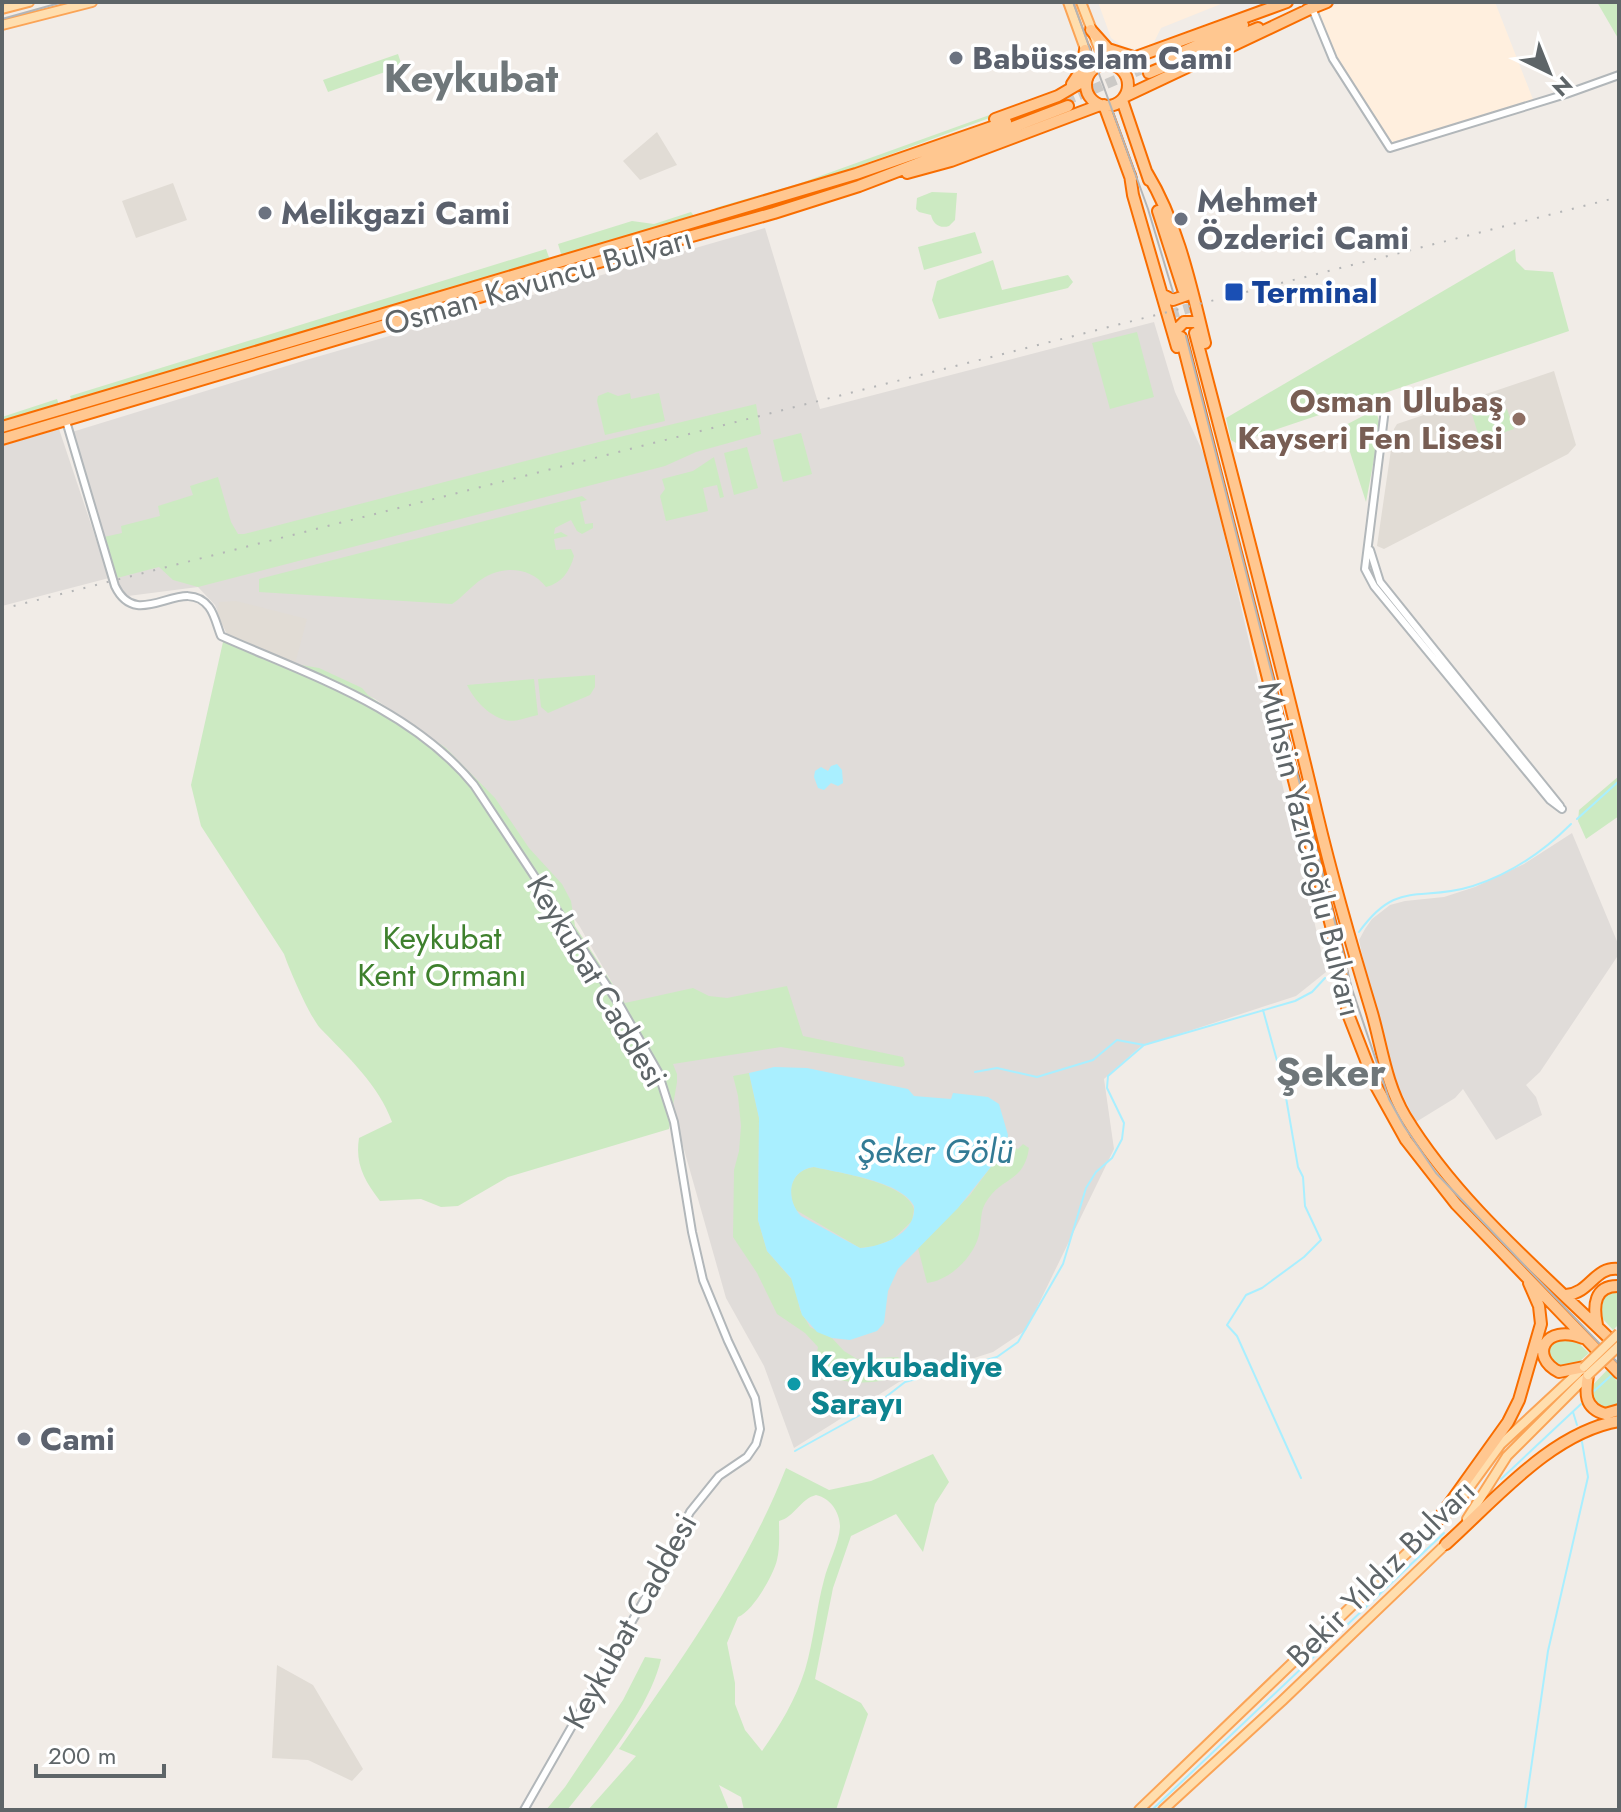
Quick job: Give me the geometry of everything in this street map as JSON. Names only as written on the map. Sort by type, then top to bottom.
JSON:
[{"type":"highway","points":[[1066,100],[1097,67],[1139,57],[1287,2]]},
{"type":"highway","points":[[1296,2],[1148,70],[1327,2]]},
{"type":"highway","points":[[859,186],[951,161],[1102,105],[1111,106],[1312,8]]},
{"type":"highway","points":[[1091,30],[1111,51],[1139,57]]},
{"type":"highway","points":[[1066,100],[1080,73],[1085,50]]},
{"type":"highway","points":[[1088,78],[1089,95],[1102,105],[1130,175],[1166,294],[1173,300],[1187,295],[1123,98],[1128,86],[1127,78],[1121,69],[1112,65]]},
{"type":"highway","name":"Osman Kavuncu Bulvarı","points":[[2,427],[856,174],[1066,100]]},
{"type":"highway","name":"Osman Kavuncu Bulvarı","points":[[2,439],[859,186],[1066,100]]},
{"type":"highway","name":"Muhsin Yazıcıoğlu Bulvarı","points":[[1187,288],[1224,423],[1227,454],[1338,904],[1390,1083],[1404,1113],[1431,1156],[1466,1198],[1619,1347]]},
{"type":"highway","name":"Muhsin Yazıcıoğlu Bulvarı","points":[[1166,294],[1194,413],[1211,456],[1339,957],[1348,1014],[1376,1086],[1406,1140],[1446,1193],[1619,1373]]},
{"type":"highway","points":[[1178,337],[1176,330],[1184,322],[1196,322],[1198,331]]},
{"type":"highway","points":[[65,408],[66,421]]},
{"type":"highway","points":[[1566,1295],[1578,1294],[1602,1271],[1619,1269]]},
{"type":"highway","points":[[1430,1531],[1508,1422],[1519,1400],[1541,1320],[1539,1306],[1525,1274]]},
{"type":"highway","points":[[1598,1327],[1595,1314],[1597,1297],[1605,1288],[1619,1286]]},
{"type":"highway","points":[[1580,1309],[1586,1288]]},
{"type":"highway","points":[[1585,1339],[1567,1332],[1556,1334],[1547,1342],[1544,1353],[1549,1366],[1559,1372],[1586,1371],[1586,1395],[1590,1406],[1601,1413],[1619,1410]]},
{"type":"highway","points":[[1446,1544],[1560,1444],[1592,1427],[1619,1421]]},
{"type":"main road","points":[[2,9],[29,2]]},
{"type":"main road","points":[[2,25],[92,2]]},
{"type":"main road","points":[[1068,2],[1090,63],[1088,78]]},
{"type":"main road","points":[[1081,2],[1105,60],[1112,65]]},
{"type":"main road","name":"Bekir Yıldız Bulvarı","points":[[1163,1810],[1446,1544],[1472,1513],[1507,1456],[1619,1333]]},
{"type":"main road","name":"Bekir Yıldız Bulvarı","points":[[1139,1810],[1458,1503],[1501,1444],[1586,1371],[1619,1347]]},
{"type":"street","points":[[1312,8],[1333,59],[1390,148],[1619,75]]},
{"type":"street","points":[[1369,547],[1380,582],[1562,809],[1550,800],[1374,586],[1365,569],[1386,401]]},
{"type":"street","name":"Keykubat Caddesi","points":[[66,421],[115,586],[122,598],[131,605],[140,606],[187,595],[198,598],[211,611],[221,636],[332,685],[398,720],[446,755],[474,785],[619,1004],[654,1062],[666,1091],[703,1280],[755,1398],[760,1429],[756,1444],[747,1457],[719,1476],[690,1512],[659,1574],[524,1810]]},
{"type":"shaded area","points":[[1098,2],[1226,2],[1161,28],[1153,44],[1134,49],[1111,38]]},
{"type":"shaded area","points":[[1344,2],[1495,2],[1534,102],[1392,142],[1339,65],[1319,12]]},
{"type":"shaded area","points":[[657,132],[677,165],[640,180],[623,161]]},
{"type":"shaded area","points":[[173,183],[187,220],[136,238],[122,201]]},
{"type":"shaded area","points":[[765,228],[820,409],[1154,322],[1175,392],[1207,461],[1326,972],[1296,996],[1140,1047],[1104,1079],[1114,1149],[1026,1330],[993,1352],[899,1382],[794,1448],[764,1366],[726,1298],[672,1107],[654,1056],[580,927],[516,835],[447,749],[375,699],[226,632],[215,605],[198,587],[128,596],[120,589],[72,432],[306,360]]},
{"type":"shaded area","points":[[1554,371],[1576,445],[1568,454],[1384,549],[1377,546],[1397,424]]},
{"type":"shaded area","points":[[59,429],[109,578],[2,606],[2,446]]},
{"type":"shaded area","points":[[236,601],[307,619],[295,664],[228,636],[217,614],[219,602]]},
{"type":"shaded area","points":[[1572,833],[1619,946],[1619,954],[1540,1072],[1526,1085],[1536,1097],[1542,1115],[1496,1140],[1463,1089],[1455,1098],[1416,1122],[1397,1084],[1379,1031],[1359,940],[1372,919],[1390,905],[1444,897],[1475,887],[1524,864]]},
{"type":"shaded area","points":[[277,1665],[313,1685],[363,1769],[352,1781],[308,1760],[272,1758]]},
{"type":"green space","points":[[1597,2],[1619,2],[1619,40]]},
{"type":"green space","points":[[398,54],[402,66],[328,92],[323,80]]},
{"type":"green space","points":[[1048,94],[796,189],[717,210],[715,208],[798,184]]},
{"type":"green space","points":[[932,192],[957,193],[955,220],[949,226],[937,225],[931,215],[916,209],[917,198]]},
{"type":"green space","points":[[691,212],[695,217],[562,257],[558,244],[632,221],[654,224]]},
{"type":"green space","points":[[975,232],[982,253],[924,270],[918,247]]},
{"type":"green space","points":[[546,249],[550,260],[72,401],[70,396]]},
{"type":"green space","points":[[1515,249],[1516,261],[1525,270],[1553,272],[1569,331],[1236,443],[1231,440],[1226,418]]},
{"type":"green space","points":[[993,260],[1002,290],[1068,275],[1073,282],[1068,288],[939,319],[932,300],[937,281]]},
{"type":"green space","points":[[1137,332],[1154,397],[1110,409],[1092,343]]},
{"type":"green space","points":[[608,392],[618,396],[630,393],[631,399],[659,393],[665,421],[605,435],[597,401],[598,396]]},
{"type":"green space","points":[[57,399],[59,405],[2,422],[2,417]]},
{"type":"green space","points":[[756,404],[761,434],[696,452],[665,466],[198,587],[173,580],[159,567],[117,578],[104,537],[122,533],[121,526],[160,516],[158,506],[193,495],[190,486],[218,477],[231,522],[238,534],[244,534]]},
{"type":"green space","points":[[1488,405],[1498,435],[1480,440],[1471,411]]},
{"type":"green space","points":[[1376,409],[1380,427],[1366,502],[1342,427]]},
{"type":"green space","points":[[1507,409],[1514,429],[1502,433],[1496,413]]},
{"type":"green space","points":[[801,433],[812,474],[783,482],[773,440]]},
{"type":"green space","points":[[747,447],[758,488],[734,495],[724,453]]},
{"type":"green space","points":[[714,457],[724,497],[720,498],[717,485],[703,488],[708,511],[666,521],[660,496],[665,489],[662,479],[693,471]]},
{"type":"green space","points":[[582,496],[587,500],[580,502],[585,524],[593,523],[593,528],[582,534],[571,520],[555,528],[554,534],[561,532],[568,536],[554,539],[556,550],[571,549],[574,556],[564,576],[546,587],[532,575],[507,570],[482,579],[452,604],[259,592],[259,579]]},
{"type":"green space","name":"Keykubat Kent Ormanı","points":[[228,636],[295,664],[319,668],[362,688],[446,748],[495,798],[529,848],[562,884],[571,901],[575,926],[625,1003],[693,988],[709,996],[727,998],[787,986],[803,1036],[903,1057],[905,1065],[902,1067],[781,1047],[673,1064],[677,1082],[669,1129],[508,1177],[458,1206],[441,1207],[421,1199],[380,1201],[362,1171],[358,1147],[359,1138],[392,1122],[386,1108],[361,1072],[316,1022],[284,954],[201,826],[191,785],[223,642]]},
{"type":"green space","points":[[595,675],[595,687],[590,695],[548,713],[541,707],[538,679]]},
{"type":"green space","points":[[534,679],[538,715],[513,721],[487,711],[467,685]]},
{"type":"green space","points":[[1619,776],[1619,816],[1586,839],[1578,821],[1579,810]]},
{"type":"green space","points":[[749,1073],[759,1118],[758,1220],[767,1251],[794,1282],[800,1310],[810,1327],[832,1338],[857,1359],[898,1357],[904,1363],[901,1375],[879,1381],[857,1382],[813,1373],[818,1347],[805,1333],[777,1314],[757,1273],[733,1237],[734,1170],[741,1126],[733,1076]]},
{"type":"green space","points":[[1023,1144],[1029,1148],[1023,1167],[985,1203],[979,1235],[972,1252],[952,1273],[927,1283],[918,1248],[970,1195],[1007,1145],[1018,1149]]},
{"type":"green space","points":[[814,1167],[870,1180],[899,1192],[914,1209],[912,1221],[893,1239],[860,1248],[796,1210],[791,1196],[793,1183],[800,1172]]},
{"type":"green space","points":[[1619,1290],[1619,1324],[1613,1330],[1602,1318],[1599,1305],[1606,1293]]},
{"type":"green space","points":[[1564,1337],[1575,1340],[1589,1353],[1573,1366],[1565,1368],[1554,1366],[1549,1355],[1551,1344]]},
{"type":"green space","points":[[1607,1370],[1619,1383],[1619,1407],[1609,1411],[1595,1406],[1589,1389]]},
{"type":"green space","points":[[933,1454],[949,1482],[935,1504],[923,1552],[896,1514],[851,1536],[833,1588],[815,1679],[861,1703],[868,1714],[836,1810],[744,1810],[741,1797],[719,1785],[729,1810],[588,1810],[636,1756],[619,1749],[689,1648],[732,1578],[786,1468],[829,1490],[871,1481]],"holes":[[[810,1497],[821,1497],[830,1502],[840,1521],[836,1547],[824,1580],[805,1670],[786,1712],[762,1751],[745,1730],[735,1704],[735,1683],[727,1643],[738,1617],[756,1601],[775,1567],[779,1551],[779,1521]]]},
{"type":"green space","points":[[645,1657],[661,1659],[635,1718],[567,1810],[546,1810],[623,1700]]},
{"type":"water","points":[[837,764],[842,770],[843,783],[838,786],[831,783],[824,790],[818,788],[815,771],[821,767],[828,771]]},
{"type":"water","name":"Şeker Gölü","points":[[774,1067],[807,1068],[908,1089],[914,1096],[951,1099],[953,1093],[988,1097],[999,1104],[1008,1135],[1006,1148],[958,1208],[898,1269],[888,1291],[884,1323],[877,1331],[850,1340],[817,1332],[802,1315],[791,1278],[767,1251],[758,1220],[759,1118],[749,1073]],"holes":[[[814,1167],[869,1179],[897,1190],[914,1206],[910,1224],[888,1241],[860,1248],[801,1216],[793,1202],[792,1186],[799,1174]]]},
{"type":"waterway","points":[[1577,819],[1619,781]]},
{"type":"waterway","points":[[1359,932],[1373,915],[1398,898],[1454,891],[1500,875],[1537,853],[1571,824]]},
{"type":"waterway","points":[[975,1072],[997,1068],[1037,1077],[1093,1060],[1117,1040],[1144,1045],[1295,1001],[1312,992],[1325,978]]},
{"type":"waterway","points":[[1263,1010],[1284,1086],[1298,1167],[1303,1177],[1305,1206],[1321,1240],[1304,1257],[1262,1288],[1246,1295],[1227,1325],[1237,1336],[1301,1478]]},
{"type":"waterway","points":[[795,1451],[869,1410],[905,1382],[997,1357],[1018,1342],[1063,1264],[1086,1188],[1096,1172],[1112,1158],[1122,1139],[1124,1123],[1107,1088],[1108,1076],[1144,1045]]},
{"type":"waterway","points":[[1593,1392],[1613,1374]]},
{"type":"waterway","points":[[1501,1479],[1581,1404]]},
{"type":"waterway","points":[[1573,1412],[1577,1425]]},
{"type":"waterway","points":[[1525,1810],[1548,1651],[1588,1477],[1582,1442]]},
{"type":"waterway","points":[[1152,1810],[1444,1533]]},
{"type":"tunnel","points":[[1065,101],[1147,67]]},
{"type":"tunnel","points":[[1183,289],[1194,327]]},
{"type":"tunnel","points":[[1168,294],[1180,334]]},
{"type":"tram line","points":[[2,19],[63,2]]},
{"type":"tram line","points":[[1073,2],[1148,209],[1173,292]]},
{"type":"tram line","points":[[1186,336],[1352,989],[1389,1099],[1436,1173],[1619,1364]]},
{"type":"railway","points":[[2,609],[1619,197]]},
{"type":"place","name":"Babüsselam Cami","points":[[956,58]]},
{"type":"place","name":"Melikgazi Cami","points":[[265,213]]},
{"type":"place","name":"Mehmet Özderici Cami","points":[[1181,219]]},
{"type":"place","name":"Terminal","points":[[1234,292]]},
{"type":"place","name":"Osman Ulubaş Kayseri Fen Lisesi","points":[[1519,419]]},
{"type":"place","name":"Keykubadiye Sarayı","points":[[794,1384]]},
{"type":"place","name":"Cami","points":[[24,1439]]},
{"type":"district","name":"Keykubat","points":[[471,78]]},
{"type":"district","name":"Şeker","points":[[1331,1072]]}]
